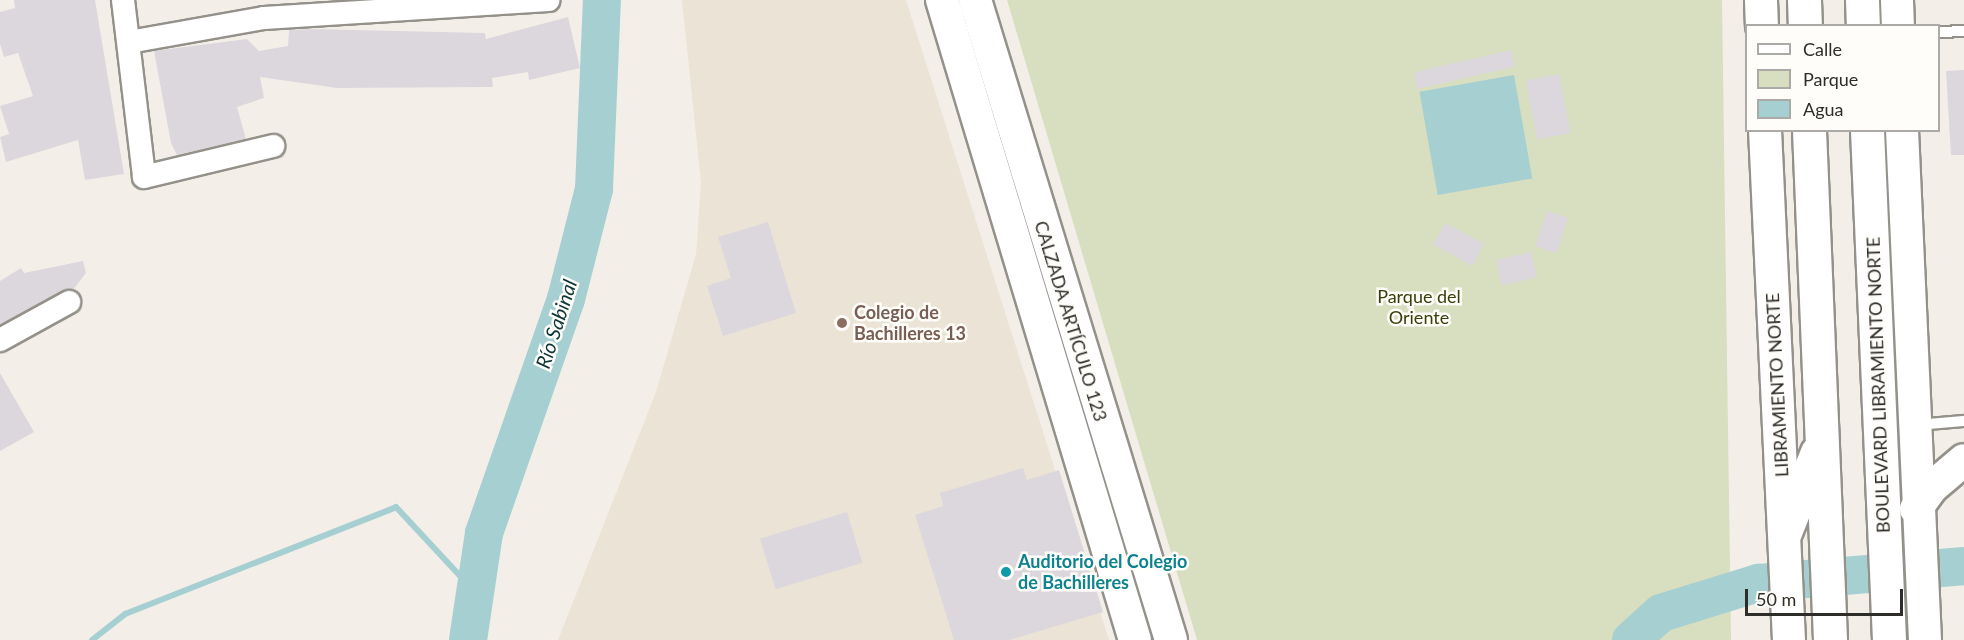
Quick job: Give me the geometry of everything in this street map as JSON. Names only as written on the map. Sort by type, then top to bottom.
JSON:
[{"type":"highway","points":[[1804,0],[1805,24]]},
{"type":"highway","points":[[1862,0],[1863,24]]},
{"type":"highway","points":[[1809,132],[1830,639]]},
{"type":"highway","name":"BOULEVARD LIBRAMIENTO NORTE","points":[[1867,132],[1888,635]]},
{"type":"highway","points":[[1786,539],[1821,442]]},
{"type":"main road","name":"CALZADA ARTÍCULO 123","points":[[942,0],[1132,630]]},
{"type":"main road","name":"CALZADA ARTÍCULO 123","points":[[975,0],[1167,627]]},
{"type":"main road","points":[[1761,0],[1761,24]]},
{"type":"main road","points":[[1897,0],[1898,24]]},
{"type":"main road","name":"LIBRAMIENTO NORTE","points":[[1765,132],[1789,640]]},
{"type":"main road","points":[[1902,132],[1912,438],[1925,637]]},
{"type":"main road","points":[[1912,438],[1964,449]]},
{"type":"main road","points":[[1916,518],[1931,488],[1964,460]]},
{"type":"street","points":[[123,0],[144,177],[273,146]]},
{"type":"street","points":[[129,42],[263,9],[548,0]]},
{"type":"street","points":[[0,340],[69,302]]},
{"type":"lane","points":[[1940,32],[1964,31]]},
{"type":"lane","points":[[1912,438],[1964,421]]},
{"type":"shaded area","name":"Colegio de Bachilleres 13","points":[[682,0],[906,0],[1109,640],[558,640],[656,392],[696,254],[701,183]]},
{"type":"green space","name":"Parque del Oriente","points":[[1007,0],[1722,0],[1731,640],[1197,640]]},
{"type":"water","points":[[1514,75],[1532,178],[1438,195],[1419,92]]},
{"type":"building","points":[[14,0],[95,0],[124,174],[85,180],[78,140],[6,162],[0,137],[9,134],[0,106],[33,96],[18,53],[4,57],[0,44],[0,12],[15,8]]},
{"type":"building","points":[[568,17],[580,68],[529,80],[528,72],[492,78],[493,87],[337,88],[260,77],[264,98],[237,107],[246,139],[177,155],[171,143],[154,51],[247,39],[259,51],[288,46],[289,30],[310,29],[485,33],[486,39]]},
{"type":"building","points":[[1511,50],[1515,67],[1417,89],[1414,72]]},
{"type":"building","points":[[1964,70],[1964,155],[1951,155],[1946,71]]},
{"type":"building","points":[[1559,74],[1570,133],[1537,139],[1526,80]]},
{"type":"building","points":[[1547,211],[1568,218],[1556,253],[1536,246]]},
{"type":"building","points":[[768,222],[796,313],[723,336],[707,286],[731,278],[718,237]]},
{"type":"building","points":[[1445,223],[1484,244],[1472,266],[1433,245]]},
{"type":"building","points":[[1531,252],[1537,277],[1502,285],[1496,260]]},
{"type":"building","points":[[83,261],[86,273],[73,290],[0,325],[0,281],[21,268],[24,273]]},
{"type":"building","points":[[0,373],[34,432],[0,451]]},
{"type":"building","points":[[1023,468],[1027,480],[1059,470],[1103,612],[1009,640],[954,640],[915,515],[943,506],[940,493]]},
{"type":"building","points":[[847,512],[862,563],[775,589],[760,539]]},
{"type":"waterway","name":"Río Sabinal","points":[[468,640],[484,533],[566,299],[594,189],[602,0]]},
{"type":"waterway","points":[[92,640],[125,614],[396,507],[474,591]]},
{"type":"waterway","name":"Río Sabinal","points":[[1631,640],[1661,613],[1758,583],[1964,566]]},
{"type":"place","name":"Colegio de Bachilleres 13","points":[[842,323]]},
{"type":"place","name":"Auditorio del Colegio de Bachilleres","points":[[1006,572]]}]
